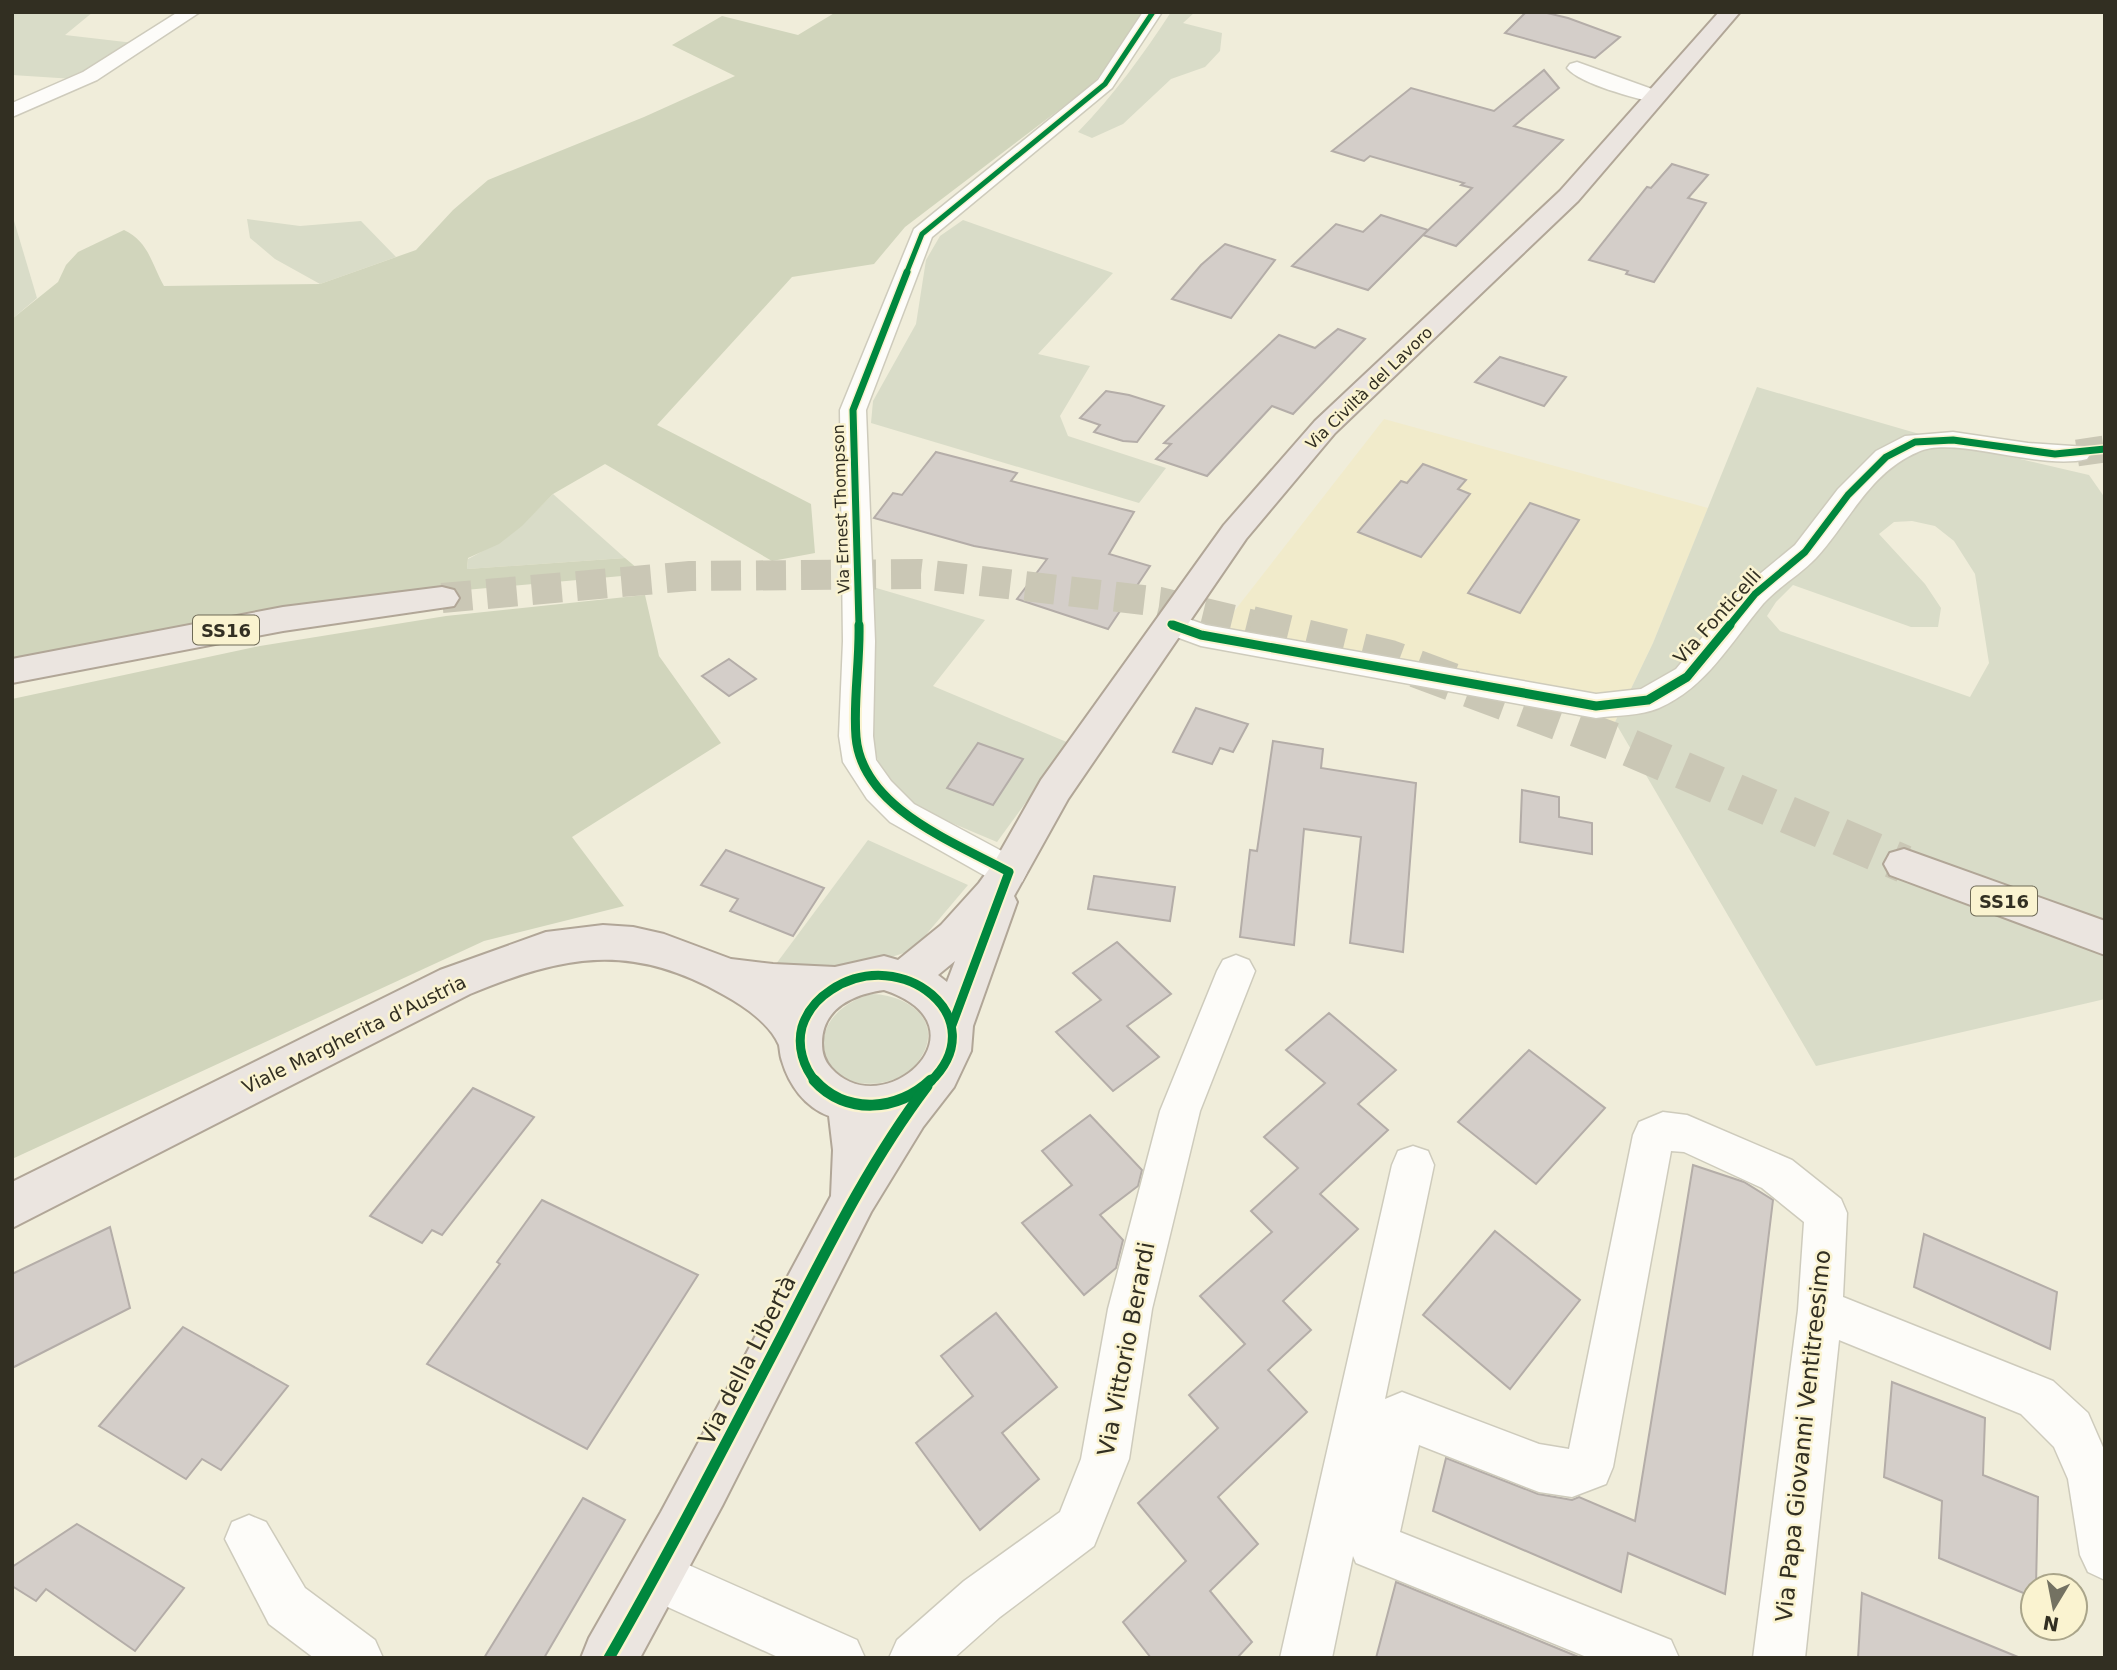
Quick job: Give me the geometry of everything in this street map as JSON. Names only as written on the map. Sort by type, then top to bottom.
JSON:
[{"type":"main road","name":"Via Civiltà del Lavoro","points":[[952,1025],[1009,872],[1054,790],[1235,531],[1325,427],[1569,196],[1730,12]]},
{"type":"main road","name":"SS16","points":[[12,671],[283,619],[442,597]]},
{"type":"main road","name":"SS16","points":[[1904,864],[2105,938]]},
{"type":"main road","name":"Via Civiltà del Lavoro","points":[[908,977],[955,937],[1009,872]]},
{"type":"main road","name":"Viale Margherita d'Austria","points":[[12,1206],[455,982],[507,960],[562,945],[611,941],[659,947],[713,969],[769,1002],[799,1039]]},
{"type":"main road","name":"Viale Margherita d'Austria","points":[[713,969],[773,982],[837,985]]},
{"type":"main road","points":[[884,973],[908,977],[928,988],[944,1004],[952,1025],[952,1046],[943,1068],[927,1086],[910,1097],[890,1104],[869,1106],[849,1103],[827,1094],[810,1079],[801,1060],[799,1039],[805,1018],[818,1000],[837,985],[860,976],[884,973]]},
{"type":"main road","name":"Via della Libertà","points":[[609,1658],[657,1576],[853,1199],[897,1124],[927,1086]]},
{"type":"main road","name":"Via della Libertà","points":[[849,1103],[856,1150],[853,1199]]},
{"type":"street","points":[[12,110],[90,76],[191,12]]},
{"type":"street","name":"Via Ernest Thompson","points":[[1009,872],[902,813],[879,790],[860,762],[856,736],[859,641],[853,410],[922,234],[1105,84],[1153,12]]},
{"type":"street","points":[[1577,68],[1656,97]]},
{"type":"street","name":"Via Fonticelli","points":[[1171,624],[1201,635],[1596,706],[1648,700],[1687,677],[1755,594],[1805,552],[1848,495],[1886,457],[1915,442],[1953,440],[2028,451],[2077,453]]},
{"type":"street","name":"Via Vittorio Berardi","points":[[915,1658],[982,1599],[1077,1530],[1105,1459],[1130,1309],[1180,1111],[1236,971]]},
{"type":"street","name":"Via Papa Giovanni Ventitreesimo","points":[[1653,1658],[1373,1546],[1402,1415],[1539,1468],[1572,1473],[1589,1467],[1653,1135],[1662,1131],[1687,1134],[1777,1174],[1826,1213],[1820,1310],[1779,1658]]},
{"type":"street","points":[[1306,1658],[1413,1165]]},
{"type":"street","points":[[1820,1310],[2038,1397],[2071,1430],[2092,1478],[2105,1555]]},
{"type":"street","points":[[249,1539],[288,1605],[357,1658]]},
{"type":"street","points":[[657,1576],[839,1658]]},
{"type":"shaded area","points":[[1384,419],[1708,508],[1653,643],[1615,722],[1207,646]]},
{"type":"green space","points":[[12,12],[93,12],[65,35],[134,43],[74,79],[12,75]]},
{"type":"green space","points":[[836,12],[1150,12],[1093,84],[905,227],[874,264],[792,277],[657,425],[811,504],[815,553],[772,561],[605,464],[553,494],[522,526],[499,544],[468,558],[467,569],[625,558],[644,574],[465,590],[190,625],[12,660],[12,319],[58,282],[66,265],[78,252],[124,230],[144,247],[164,286],[320,284],[416,250],[453,210],[488,180],[644,117],[735,76],[672,45],[722,16],[798,35]]},
{"type":"green space","points":[[1171,12],[1195,12],[1183,23],[1222,33],[1220,51],[1205,67],[1171,79],[1123,124],[1092,138],[1078,132],[1128,74]]},
{"type":"green space","points":[[12,214],[37,298],[12,319]]},
{"type":"green space","points":[[247,219],[300,226],[361,221],[396,257],[320,284],[275,259],[250,238]]},
{"type":"green space","points":[[963,220],[1113,273],[1038,354],[1090,366],[1060,416],[1068,436],[1166,468],[1139,503],[871,423],[873,401],[916,324],[926,260],[940,236]]},
{"type":"green space","points":[[1757,387],[1947,442],[2089,475],[2105,498],[2105,923],[1900,876],[2105,955],[2105,999],[1816,1066],[1615,722],[1653,643]],"holes":[[[1912,521],[1935,526],[1954,541],[1975,574],[1989,663],[1970,697],[1780,631],[1767,616],[1776,602],[1793,585],[1911,627],[1938,627],[1941,608],[1925,584],[1879,534],[1894,522]]]},
{"type":"green space","points":[[553,494],[625,558],[467,569],[468,559],[514,531]]},
{"type":"green space","points":[[873,587],[985,620],[933,686],[1069,743],[997,842],[940,818],[898,794],[880,767],[872,741]]},
{"type":"green space","points":[[645,595],[659,656],[721,743],[572,837],[624,906],[484,941],[12,1159],[12,699],[260,646],[446,616]]},
{"type":"green space","points":[[868,840],[968,885],[913,950],[818,981],[776,964]]},
{"type":"green space","points":[[872,994],[900,1000],[911,1006],[926,1024],[928,1036],[925,1049],[917,1063],[905,1074],[880,1083],[857,1083],[840,1076],[829,1064],[824,1049],[825,1033],[833,1017],[849,1004]]},
{"type":"building","points":[[1526,12],[1543,12],[1568,18],[1620,37],[1595,58],[1505,33]]},
{"type":"building","points":[[1544,70],[1559,88],[1514,126],[1563,140],[1456,246],[1423,235],[1472,188],[1461,185],[1464,183],[1370,156],[1364,161],[1332,151],[1411,88],[1494,111]]},
{"type":"building","points":[[1672,164],[1708,175],[1688,198],[1706,203],[1654,282],[1589,260],[1647,187],[1651,188]]},
{"type":"building","points":[[1381,215],[1428,230],[1368,290],[1292,266],[1336,224],[1363,232]]},
{"type":"building","points":[[1225,244],[1275,260],[1231,318],[1172,299],[1201,265]]},
{"type":"building","points":[[1338,329],[1365,339],[1293,414],[1272,406],[1207,476],[1156,459],[1171,444],[1164,443],[1279,335],[1315,348]]},
{"type":"building","points":[[1500,357],[1566,377],[1544,406],[1475,382]]},
{"type":"building","points":[[1106,391],[1164,406],[1137,442],[1123,441],[1094,432],[1100,425],[1080,418]]},
{"type":"building","points":[[936,452],[1017,473],[1011,481],[1134,512],[1109,554],[1150,566],[1108,629],[1017,599],[1047,559],[974,546],[874,518],[893,493],[902,495]]},
{"type":"building","points":[[1423,464],[1466,480],[1458,489],[1470,494],[1421,557],[1358,532],[1401,481],[1407,483]]},
{"type":"building","points":[[1530,503],[1579,520],[1520,613],[1468,593]]},
{"type":"building","points":[[729,659],[756,679],[729,696],[702,676]]},
{"type":"building","points":[[1196,708],[1248,724],[1233,752],[1220,748],[1212,764],[1173,752]]},
{"type":"building","points":[[1273,741],[1323,749],[1321,768],[1416,783],[1403,952],[1350,943],[1361,837],[1304,829],[1294,945],[1240,937],[1250,850],[1257,851]]},
{"type":"building","points":[[978,743],[1023,759],[993,805],[947,788]]},
{"type":"building","points":[[1522,790],[1559,797],[1559,817],[1592,823],[1592,854],[1520,842]]},
{"type":"building","points":[[726,850],[824,888],[793,936],[730,911],[738,899],[701,885]]},
{"type":"building","points":[[1094,876],[1175,887],[1170,921],[1088,909]]},
{"type":"building","points":[[1117,942],[1171,994],[1127,1026],[1159,1057],[1113,1091],[1056,1032],[1101,1000],[1073,973]]},
{"type":"building","points":[[1329,1013],[1396,1070],[1358,1104],[1388,1130],[1320,1194],[1358,1229],[1283,1301],[1311,1330],[1268,1370],[1307,1412],[1218,1497],[1258,1544],[1210,1591],[1252,1642],[1237,1658],[1151,1658],[1123,1622],[1186,1561],[1138,1503],[1218,1428],[1189,1395],[1245,1344],[1200,1296],[1272,1232],[1251,1211],[1298,1168],[1264,1137],[1325,1083],[1286,1050]]},
{"type":"building","points":[[1529,1050],[1605,1108],[1536,1184],[1458,1122]]},
{"type":"building","points":[[473,1088],[534,1117],[442,1235],[432,1230],[422,1243],[370,1216]]},
{"type":"building","points":[[1090,1115],[1142,1170],[1138,1186],[1100,1215],[1123,1240],[1116,1268],[1084,1295],[1022,1223],[1072,1185],[1042,1151]]},
{"type":"building","points":[[1693,1165],[1744,1182],[1773,1200],[1725,1594],[1628,1553],[1621,1592],[1433,1511],[1446,1458],[1538,1494],[1572,1500],[1579,1497],[1635,1521]]},
{"type":"building","points":[[542,1200],[698,1275],[587,1449],[427,1364],[500,1264],[497,1262]]},
{"type":"building","points":[[110,1227],[130,1308],[12,1368],[12,1274]]},
{"type":"building","points":[[1495,1231],[1580,1300],[1510,1389],[1423,1315]]},
{"type":"building","points":[[1924,1234],[2057,1292],[2050,1349],[1914,1287]]},
{"type":"building","points":[[996,1313],[1057,1387],[1002,1433],[1039,1479],[980,1530],[916,1443],[973,1396],[941,1356]]},
{"type":"building","points":[[183,1327],[288,1386],[221,1470],[202,1459],[186,1479],[99,1426]]},
{"type":"building","points":[[1892,1382],[1985,1418],[1983,1475],[2038,1497],[2036,1572],[2019,1572],[2019,1591],[1939,1558],[1942,1501],[1884,1477]]},
{"type":"building","points":[[583,1498],[625,1520],[544,1658],[484,1658]]},
{"type":"building","points":[[77,1524],[184,1588],[135,1651],[46,1589],[36,1601],[12,1586],[12,1567]]},
{"type":"building","points":[[1396,1582],[1581,1658],[1376,1658]]},
{"type":"building","points":[[1862,1593],[2018,1657],[2018,1658],[1858,1658]]},
{"type":"tunnel","points":[[2077,453],[2105,449]]},
{"type":"tunnel","points":[[442,598],[690,576],[921,574],[1160,602],[1258,626]]},
{"type":"tunnel","points":[[1251,625],[1390,659],[1628,747],[1904,864]]},
{"type":"cycle path","points":[[952,1025],[1009,872],[902,813],[879,790],[860,762],[856,736],[859,641],[853,410],[922,234],[1105,84],[1153,12]]},
{"type":"cycle path","points":[[1171,624],[1201,635],[1596,706],[1648,700],[1687,677],[1755,594],[1805,552],[1848,495],[1886,457],[1915,442],[1953,440],[2055,454],[2105,449]]},
{"type":"cycle path","points":[[884,973],[921,985],[943,1004],[952,1027],[950,1051],[938,1074],[919,1092],[893,1104],[862,1105],[841,1100],[823,1090],[804,1063],[800,1048],[804,1020],[812,1006],[838,985],[855,978],[884,973]]},
{"type":"cycle path","points":[[609,1658],[726,1445],[855,1197],[889,1140],[927,1086]]}]
